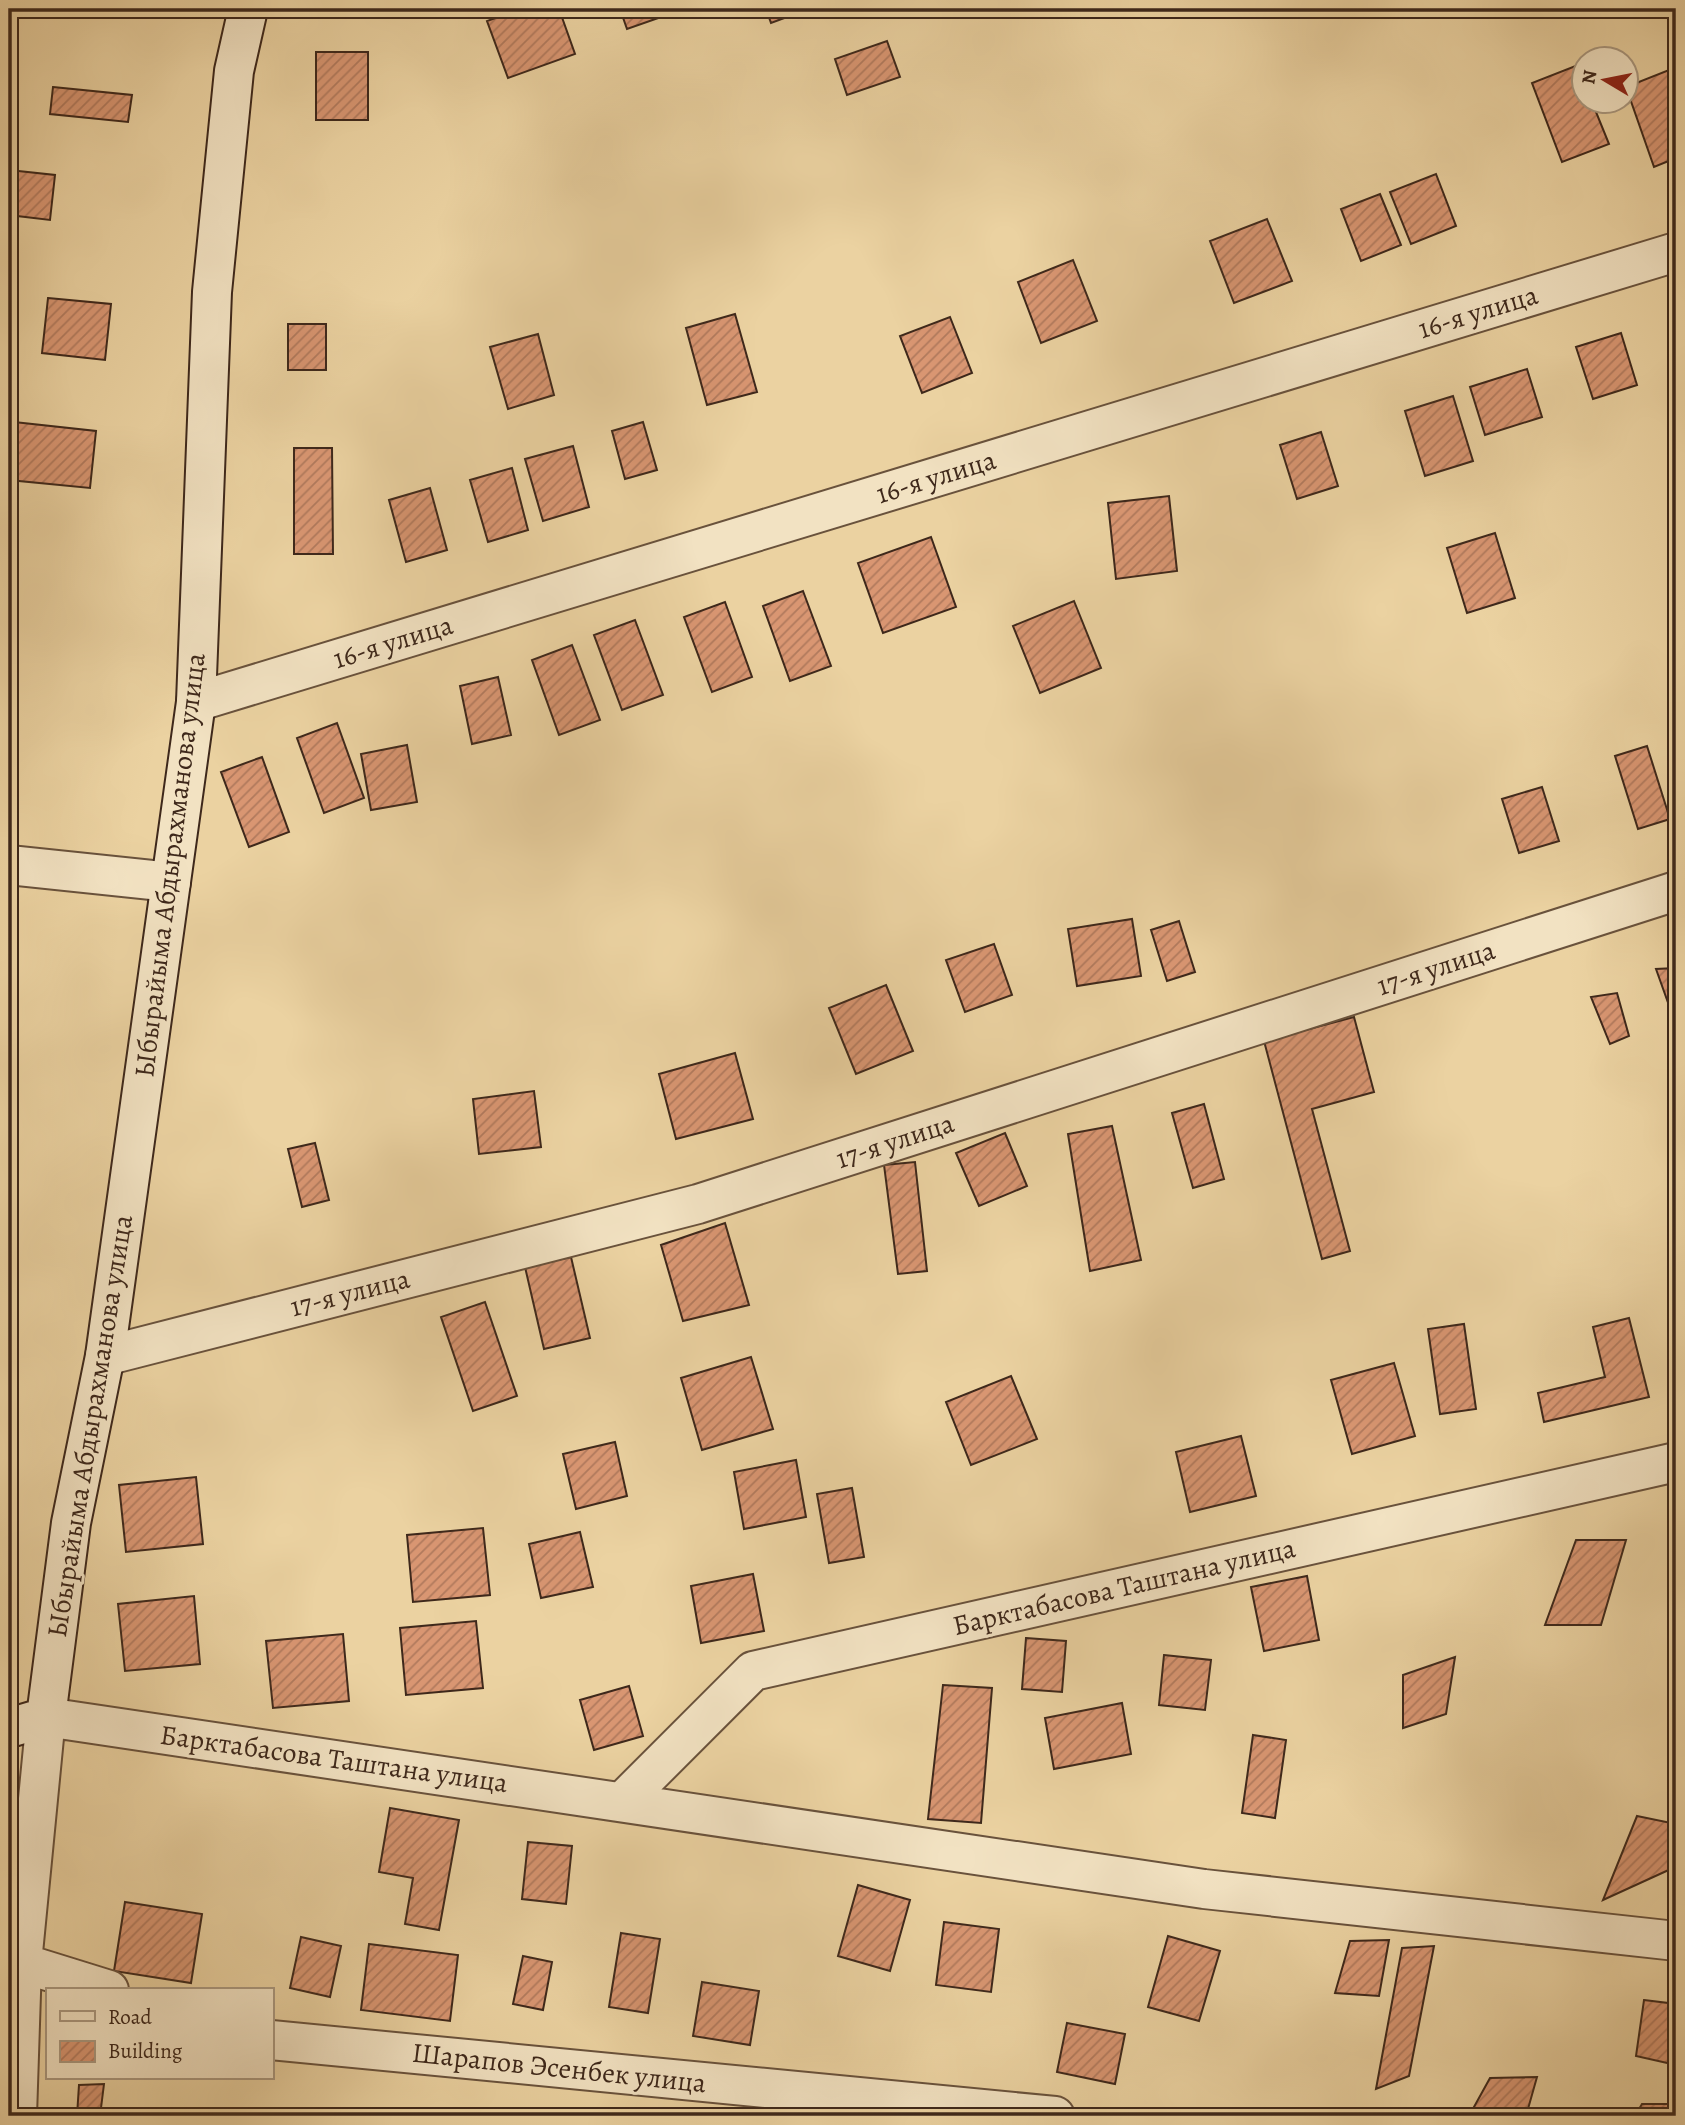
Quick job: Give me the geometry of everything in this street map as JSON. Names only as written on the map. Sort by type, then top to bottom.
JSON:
[{"type":"street","name":"Ыбырайыма Абдырахманова улица","points":[[46,1717],[71,1523],[105,1356],[195,702],[212,292],[234,71],[248,9]]},
{"type":"street","name":"16-я улица","points":[[195,702],[1676,252]]},
{"type":"street","points":[[9,865],[171,882]]},
{"type":"street","name":"17-я улица","points":[[105,1356],[698,1204],[1676,891]]},
{"type":"street","name":"Барктабасова Таштана улица","points":[[622,1802],[753,1671],[1676,1462]]},
{"type":"street","points":[[9,1728],[46,1717],[22,1963],[17,2116]]},
{"type":"street","name":"Барктабасова Таштана улица","points":[[46,1717],[1204,1889],[1676,1941]]},
{"type":"street","points":[[22,1963],[103,1988]]},
{"type":"street","name":"Шарапов Эсенбек улица","points":[[273,2040],[1055,2116]]},
{"type":"building","points":[[521,9],[559,9],[575,54],[508,78],[487,21]]},
{"type":"building","points":[[620,9],[684,9],[627,29]]},
{"type":"building","points":[[766,9],[805,9],[806,10],[771,23]]},
{"type":"building","points":[[887,41],[900,77],[847,95],[835,59]]},
{"type":"building","points":[[316,52],[368,52],[368,120],[316,120]]},
{"type":"building","points":[[1570,68],[1570,116],[1598,116],[1609,144],[1562,162],[1532,83]]},
{"type":"building","points":[[1669,70],[1676,88],[1676,158],[1654,167],[1636,116],[1640,116],[1640,81]]},
{"type":"building","points":[[53,87],[132,95],[128,122],[50,114]]},
{"type":"building","points":[[9,170],[55,175],[50,220],[9,215]]},
{"type":"building","points":[[1436,174],[1456,226],[1411,244],[1390,192]]},
{"type":"building","points":[[1380,194],[1401,245],[1361,261],[1341,209]]},
{"type":"building","points":[[1267,219],[1292,281],[1234,303],[1210,241]]},
{"type":"building","points":[[1073,260],[1097,321],[1041,343],[1018,282]]},
{"type":"building","points":[[48,298],[111,304],[105,360],[42,353]]},
{"type":"building","points":[[735,314],[757,392],[707,405],[686,328]]},
{"type":"building","points":[[950,317],[972,373],[922,393],[900,336]]},
{"type":"building","points":[[288,324],[326,324],[326,370],[288,370]]},
{"type":"building","points":[[1621,333],[1637,385],[1593,399],[1576,347]]},
{"type":"building","points":[[538,334],[554,395],[508,409],[490,347]]},
{"type":"building","points":[[1527,369],[1542,417],[1485,435],[1470,387]]},
{"type":"building","points":[[1453,396],[1473,461],[1425,476],[1405,411]]},
{"type":"building","points":[[14,422],[96,431],[90,488],[9,480]]},
{"type":"building","points":[[643,422],[657,470],[625,479],[612,431]]},
{"type":"building","points":[[1321,432],[1338,486],[1297,499],[1280,445]]},
{"type":"building","points":[[573,446],[589,507],[543,521],[525,459]]},
{"type":"building","points":[[294,448],[332,448],[333,554],[294,554]]},
{"type":"building","points":[[512,468],[528,530],[488,542],[470,480]]},
{"type":"building","points":[[430,488],[447,550],[406,562],[389,500]]},
{"type":"building","points":[[1169,496],[1177,571],[1116,579],[1108,503]]},
{"type":"building","points":[[1495,533],[1515,598],[1467,613],[1447,548]]},
{"type":"building","points":[[931,537],[956,607],[883,633],[858,563]]},
{"type":"building","points":[[803,591],[831,666],[790,681],[763,606]]},
{"type":"building","points":[[1074,601],[1101,668],[1040,693],[1013,626]]},
{"type":"building","points":[[725,602],[752,677],[712,692],[684,617]]},
{"type":"building","points":[[635,620],[663,695],[622,710],[594,635]]},
{"type":"building","points":[[572,645],[600,720],[559,735],[532,660]]},
{"type":"building","points":[[498,677],[511,735],[472,744],[460,686]]},
{"type":"building","points":[[337,723],[364,798],[324,813],[297,738]]},
{"type":"building","points":[[407,745],[417,802],[371,810],[361,754]]},
{"type":"building","points":[[1647,746],[1670,819],[1638,829],[1615,756]]},
{"type":"building","points":[[262,757],[289,832],[249,847],[221,772]]},
{"type":"building","points":[[1542,787],[1559,841],[1519,853],[1502,799]]},
{"type":"building","points":[[1132,919],[1141,976],[1077,986],[1068,929]]},
{"type":"building","points":[[1179,921],[1195,972],[1167,981],[1151,930]]},
{"type":"building","points":[[994,944],[1012,995],[965,1012],[946,960]]},
{"type":"building","points":[[1676,968],[1676,1025],[1656,969]]},
{"type":"building","points":[[886,985],[913,1051],[856,1074],[829,1008]]},
{"type":"building","points":[[1617,993],[1629,1036],[1610,1044],[1591,997]]},
{"type":"building","points":[[1354,1017],[1374,1092],[1312,1109],[1350,1251],[1322,1259],[1264,1041]]},
{"type":"building","points":[[735,1053],[753,1119],[676,1139],[659,1074]]},
{"type":"building","points":[[534,1091],[541,1147],[479,1154],[473,1099]]},
{"type":"building","points":[[1204,1104],[1224,1179],[1193,1188],[1172,1113]]},
{"type":"building","points":[[1112,1126],[1141,1260],[1090,1271],[1068,1134]]},
{"type":"building","points":[[1005,1133],[1027,1186],[979,1206],[956,1153]]},
{"type":"building","points":[[315,1143],[329,1200],[302,1207],[288,1149]]},
{"type":"building","points":[[915,1162],[927,1271],[898,1274],[884,1165]]},
{"type":"building","points":[[725,1223],[749,1305],[683,1321],[661,1245]]},
{"type":"building","points":[[571,1257],[590,1338],[544,1349],[525,1267]]},
{"type":"building","points":[[485,1302],[517,1396],[473,1411],[441,1317]]},
{"type":"building","points":[[1629,1318],[1649,1397],[1544,1422],[1538,1393],[1605,1377],[1593,1327]]},
{"type":"building","points":[[1464,1324],[1476,1409],[1440,1414],[1428,1329]]},
{"type":"building","points":[[751,1357],[773,1429],[702,1450],[681,1378]]},
{"type":"building","points":[[1394,1363],[1415,1436],[1352,1454],[1331,1380]]},
{"type":"building","points":[[1011,1376],[1037,1439],[971,1465],[946,1402]]},
{"type":"building","points":[[1241,1436],[1256,1496],[1190,1512],[1176,1452]]},
{"type":"building","points":[[615,1442],[627,1496],[576,1509],[563,1454]]},
{"type":"building","points":[[796,1460],[806,1517],[744,1529],[734,1472]]},
{"type":"building","points":[[196,1477],[203,1544],[126,1552],[119,1485]]},
{"type":"building","points":[[852,1488],[864,1557],[829,1563],[817,1494]]},
{"type":"building","points":[[483,1528],[490,1595],[413,1602],[407,1535]]},
{"type":"building","points":[[580,1532],[593,1587],[541,1598],[529,1544]]},
{"type":"building","points":[[1576,1540],[1626,1540],[1601,1625],[1545,1625]]},
{"type":"building","points":[[753,1574],[764,1631],[701,1643],[691,1586]]},
{"type":"building","points":[[1307,1576],[1319,1640],[1264,1651],[1251,1587]]},
{"type":"building","points":[[194,1596],[200,1664],[125,1671],[118,1604]]},
{"type":"building","points":[[476,1621],[483,1688],[406,1695],[400,1628]]},
{"type":"building","points":[[343,1634],[349,1701],[273,1708],[266,1641]]},
{"type":"building","points":[[1026,1638],[1066,1641],[1062,1692],[1022,1689]]},
{"type":"building","points":[[1164,1655],[1211,1660],[1205,1710],[1159,1705]]},
{"type":"building","points":[[1455,1657],[1446,1714],[1403,1728],[1403,1675]]},
{"type":"building","points":[[943,1685],[992,1688],[981,1823],[928,1819]]},
{"type":"building","points":[[629,1686],[643,1736],[594,1750],[580,1700]]},
{"type":"building","points":[[1122,1703],[1131,1754],[1054,1769],[1045,1718]]},
{"type":"building","points":[[1253,1735],[1286,1740],[1275,1818],[1242,1813]]},
{"type":"building","points":[[390,1808],[459,1820],[439,1930],[405,1924],[413,1878],[379,1872]]},
{"type":"building","points":[[1637,1816],[1676,1824],[1673,1868],[1603,1900]]},
{"type":"building","points":[[528,1842],[572,1846],[566,1904],[522,1899]]},
{"type":"building","points":[[858,1885],[910,1900],[890,1971],[838,1956]]},
{"type":"building","points":[[125,1902],[202,1914],[191,1983],[114,1971]]},
{"type":"building","points":[[944,1922],[999,1929],[991,1992],[936,1985]]},
{"type":"building","points":[[621,1933],[660,1939],[648,2013],[609,2007]]},
{"type":"building","points":[[1168,1936],[1220,1951],[1199,2021],[1148,2007]]},
{"type":"building","points":[[301,1937],[341,1946],[330,1997],[290,1988]]},
{"type":"building","points":[[1389,1940],[1379,1996],[1335,1993],[1350,1941]]},
{"type":"building","points":[[369,1944],[458,1955],[450,2021],[361,2010]]},
{"type":"building","points":[[1434,1946],[1409,2076],[1376,2089],[1402,1948]]},
{"type":"building","points":[[523,1956],[552,1962],[543,2010],[513,2004]]},
{"type":"building","points":[[702,1982],[759,1991],[750,2045],[693,2036]]},
{"type":"building","points":[[1644,2000],[1676,2004],[1676,2065],[1636,2056]]},
{"type":"building","points":[[1067,2023],[1125,2034],[1115,2084],[1057,2072]]},
{"type":"building","points":[[1537,2077],[1526,2116],[1469,2116],[1490,2078]]},
{"type":"building","points":[[104,2084],[100,2116],[77,2116],[79,2085]]},
{"type":"building","points":[[1642,2104],[1676,2104],[1676,2116],[1635,2116]]}]
